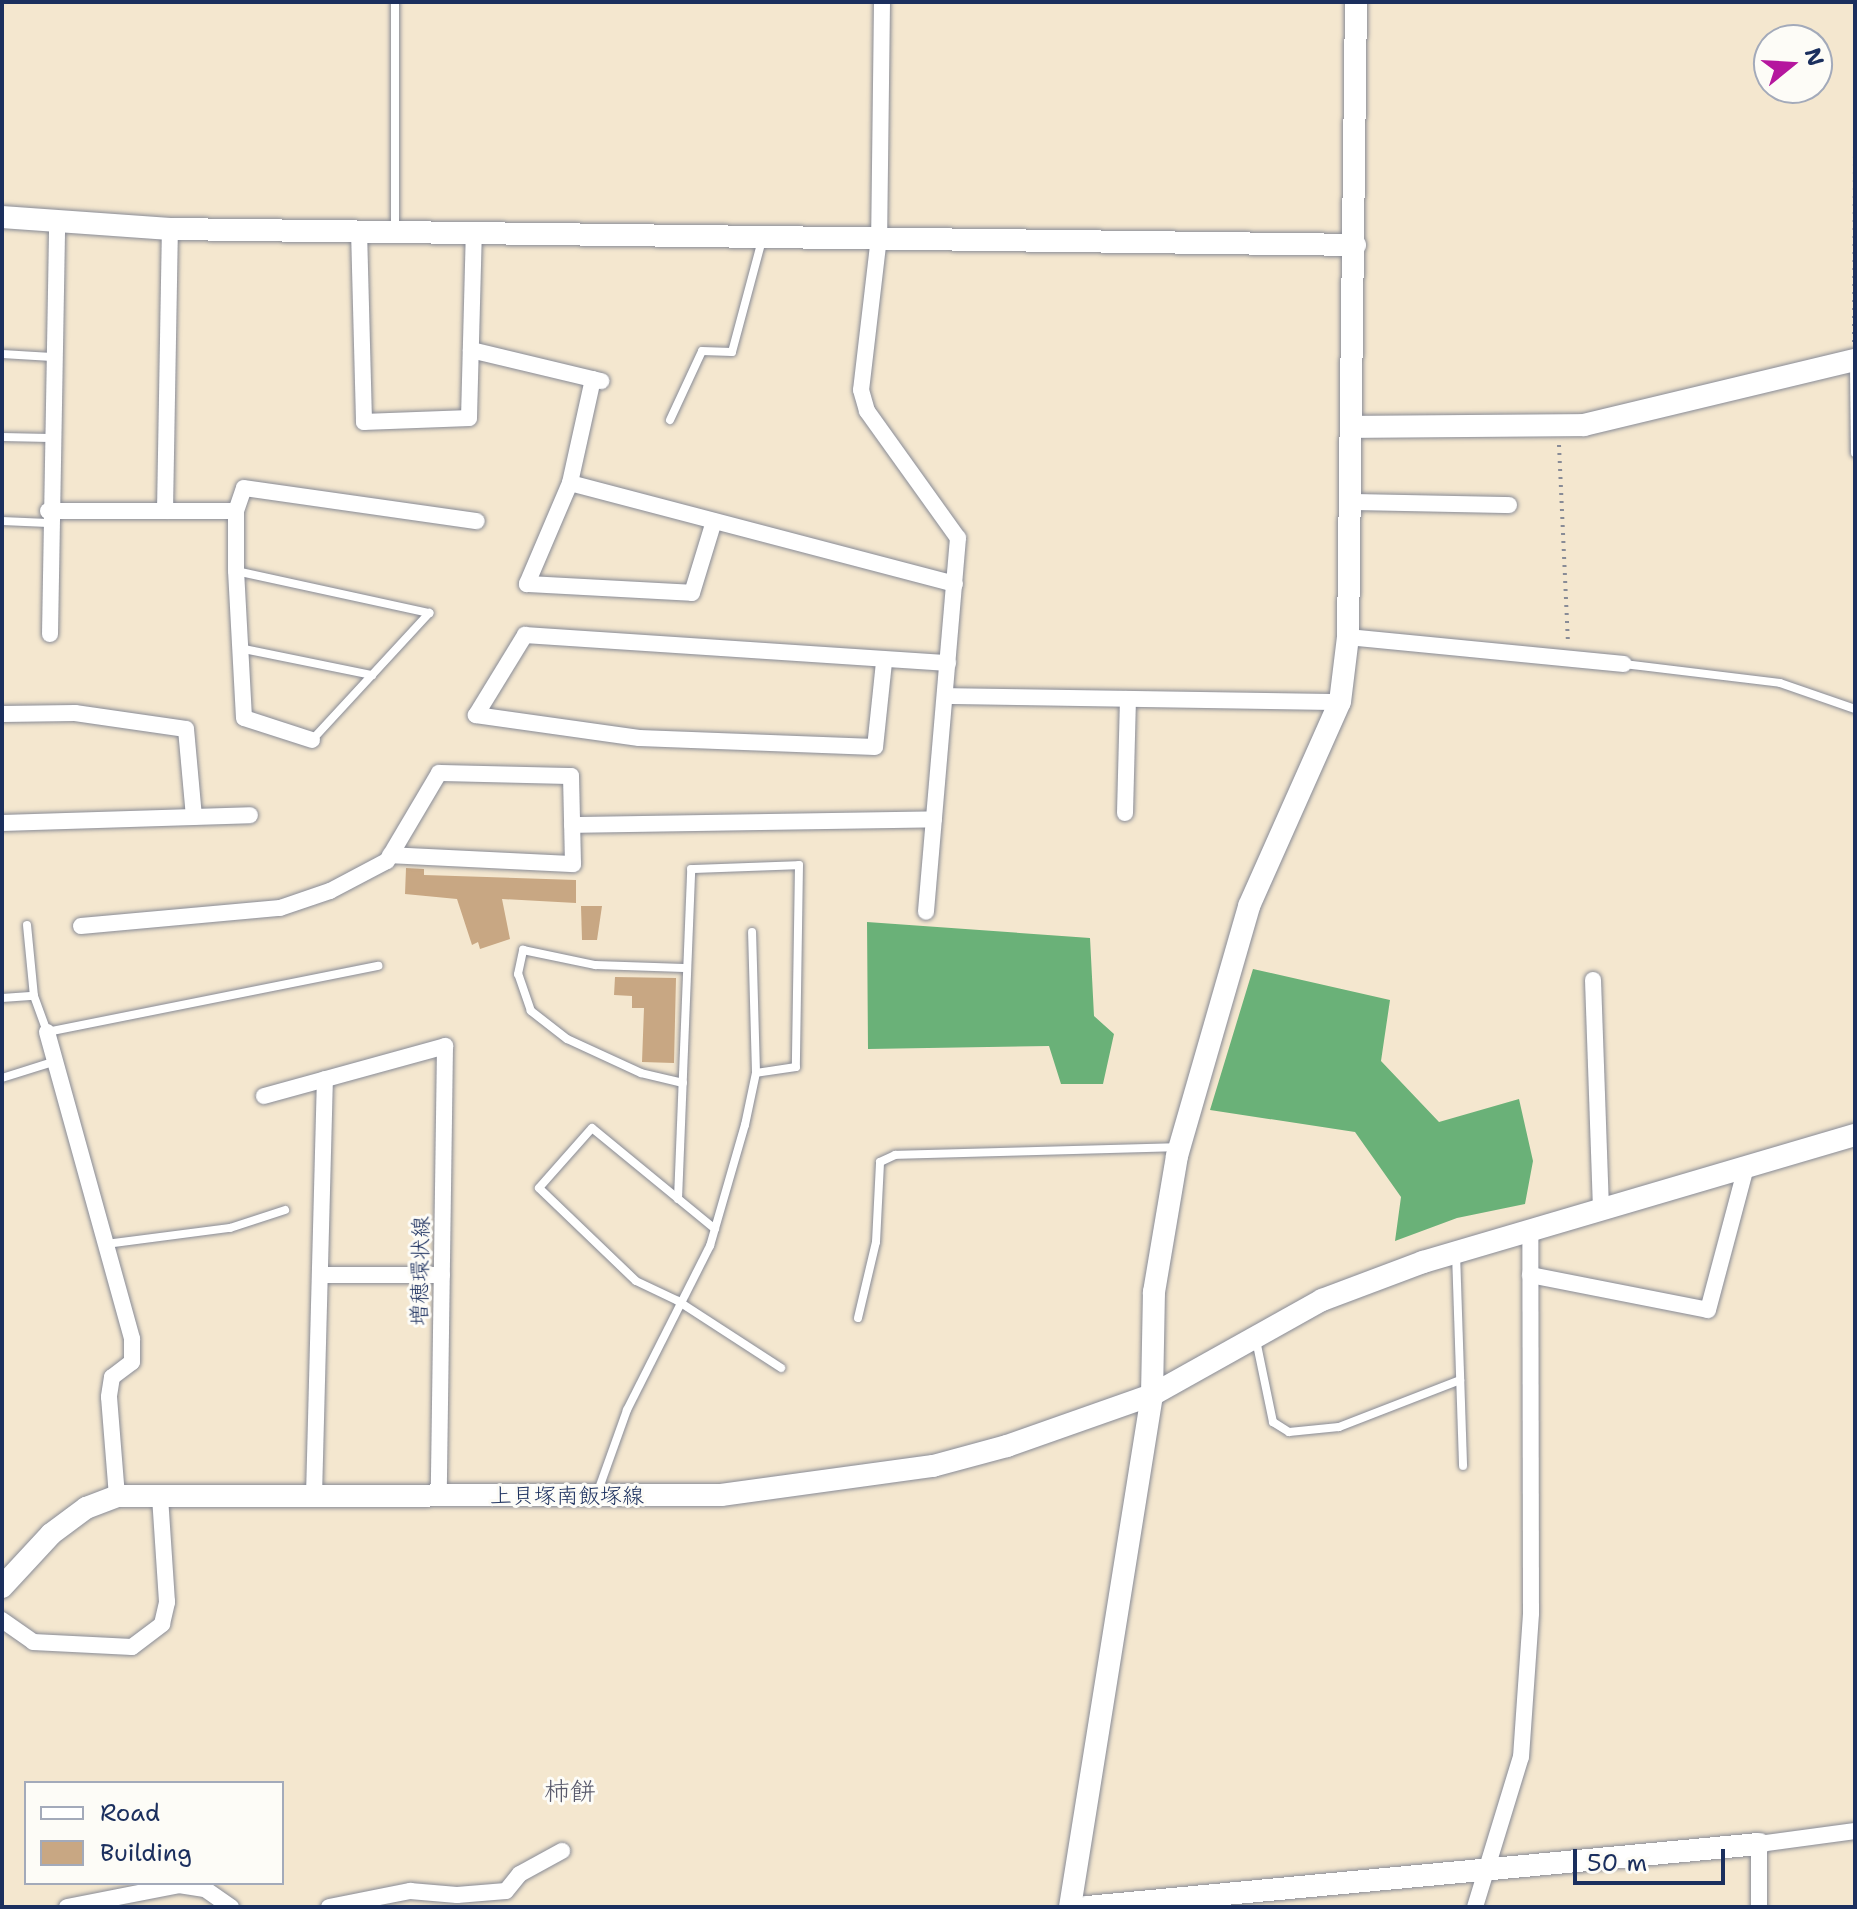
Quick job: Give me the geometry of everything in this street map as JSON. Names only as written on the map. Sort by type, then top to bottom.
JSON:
[{"type":"street","points":[[882,2],[879,237],[861,390],[867,411],[958,538],[926,912]]},
{"type":"street","points":[[1070,1907],[1152,1395],[1154,1292],[1179,1147],[1249,906],[1340,702],[1348,637],[1356,2]]},
{"type":"street","points":[[2,217],[57,224],[170,229],[1355,245]]},
{"type":"street","points":[[50,634],[48,517],[57,224]]},
{"type":"street","points":[[165,511],[170,229]]},
{"type":"street","points":[[359,230],[364,422],[469,418],[474,231]]},
{"type":"street","points":[[471,350],[597,380],[570,483],[527,584],[692,593],[714,521]]},
{"type":"street","points":[[1352,427],[1558,427],[1607,420],[1854,360]]},
{"type":"street","points":[[570,483],[955,584]]},
{"type":"street","points":[[312,740],[244,718],[238,648],[236,511],[244,488],[477,521]]},
{"type":"street","points":[[1350,502],[1509,505]]},
{"type":"street","points":[[48,517],[236,511]]},
{"type":"street","points":[[884,662],[875,747],[639,738],[476,715],[525,635],[884,662],[948,663]]},
{"type":"street","points":[[1348,637],[1624,664]]},
{"type":"street","points":[[946,696],[1340,702]]},
{"type":"street","points":[[1125,813],[1128,699]]},
{"type":"street","points":[[2,714],[75,713],[186,729],[194,817]]},
{"type":"street","points":[[81,926],[280,908],[330,891],[390,855],[439,773],[571,776],[573,864],[390,855]]},
{"type":"street","points":[[2,823],[250,815]]},
{"type":"street","points":[[572,825],[934,819]]},
{"type":"street","points":[[1593,980],[1601,1210]]},
{"type":"street","points":[[47,1032],[132,1339],[132,1362],[112,1377],[109,1397],[117,1496]]},
{"type":"street","name":"増穂環状線","points":[[325,1079],[445,1046],[439,1497]]},
{"type":"street","points":[[264,1096],[325,1079],[314,1496]]},
{"type":"street","name":"上貝塚南飯塚線","points":[[2,1587],[51,1534],[86,1508],[117,1496],[721,1495],[933,1466],[1007,1446],[1152,1395],[1322,1300],[1456,1252],[1855,1135]]},
{"type":"street","points":[[1530,1275],[1708,1310],[1746,1167]]},
{"type":"street","points":[[1475,1907],[1521,1757],[1531,1613],[1530,1230]]},
{"type":"street","points":[[320,1275],[442,1275]]},
{"type":"street","points":[[2,1620],[33,1642],[132,1647],[152,1632],[162,1624],[167,1602],[160,1496]]},
{"type":"street","points":[[1087,1907],[1759,1844],[1855,1831]]},
{"type":"street","points":[[1759,1844],[1759,1907]]},
{"type":"street","points":[[329,1907],[410,1891],[457,1895],[506,1891],[520,1874],[562,1851]]},
{"type":"street","points":[[67,1907],[179,1885],[205,1889],[231,1907]]},
{"type":"lane","points":[[395,2],[395,230]]},
{"type":"lane","points":[[670,420],[702,351],[732,352],[763,235]]},
{"type":"lane","points":[[2,354],[52,357]]},
{"type":"lane","points":[[1854,360],[1855,453]]},
{"type":"lane","points":[[2,437],[50,438]]},
{"type":"lane","points":[[2,521],[48,517]]},
{"type":"lane","points":[[236,571],[429,613],[312,740]]},
{"type":"lane","points":[[238,648],[372,675]]},
{"type":"lane","points":[[1624,664],[1780,683],[1855,709]]},
{"type":"lane","points":[[678,1199],[684,968],[691,869],[799,865],[796,1067],[756,1073]]},
{"type":"lane","points":[[27,925],[34,996],[47,1032],[378,966]]},
{"type":"lane","points":[[596,1496],[627,1410],[715,1229],[756,1073],[752,932]]},
{"type":"lane","points":[[683,1083],[641,1073],[567,1039],[531,1011],[518,974],[523,950],[595,965],[684,968]]},
{"type":"lane","points":[[2,998],[34,996]]},
{"type":"lane","points":[[2,1078],[56,1060]]},
{"type":"lane","points":[[715,1229],[592,1128],[539,1188],[636,1281],[678,1301],[781,1368]]},
{"type":"lane","points":[[858,1318],[876,1242],[880,1162],[895,1155],[1179,1147]]},
{"type":"lane","points":[[106,1244],[230,1228],[285,1210]]},
{"type":"lane","points":[[1456,1252],[1463,1466]]},
{"type":"lane","points":[[1255,1338],[1273,1422],[1289,1432],[1339,1427],[1460,1380]]},
{"type":"path","points":[[1854,360],[1855,126]]},
{"type":"path","points":[[1558,427],[1569,657]]},
{"type":"green space","points":[[867,922],[1090,938],[1094,1016],[1114,1034],[1103,1084],[1061,1084],[1049,1046],[868,1049]]},
{"type":"green space","points":[[1253,969],[1390,1000],[1381,1061],[1439,1122],[1519,1099],[1533,1161],[1525,1204],[1457,1218],[1395,1241],[1401,1197],[1355,1132],[1210,1110]]},
{"type":"building","points":[[406,868],[424,869],[424,875],[576,880],[576,903],[502,899],[510,939],[480,949],[478,942],[472,945],[457,899],[405,894]]},
{"type":"building","points":[[581,906],[602,906],[597,940],[582,940]]},
{"type":"building","points":[[615,977],[676,978],[674,1063],[642,1062],[644,1008],[632,1008],[632,996],[614,995]]},
{"type":"district","name":"柿餅","points":[[570,1791]]}]
